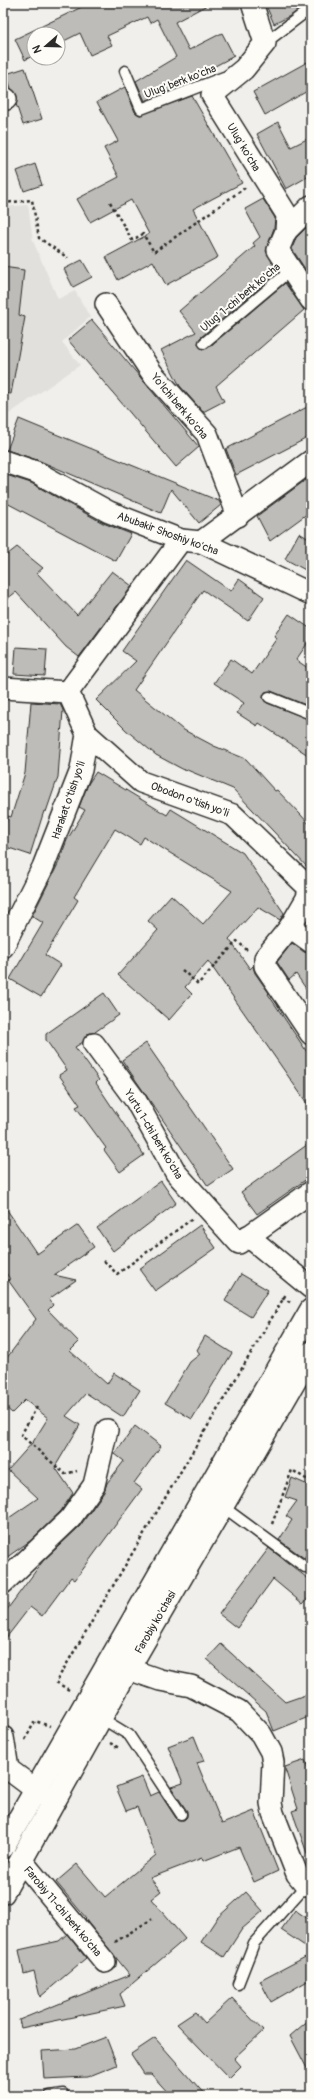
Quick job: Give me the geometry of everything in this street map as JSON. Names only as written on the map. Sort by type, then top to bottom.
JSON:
[{"type":"main road","name":"Farobiy ko'chasi","points":[[3,1847],[311,1310]]},
{"type":"main road","name":"Farobiy ko'chasi","points":[[3,1893],[128,1669],[311,1353]]},
{"type":"street","points":[[252,3],[265,43]]},
{"type":"street","name":"Ulug' ko'cha","points":[[265,43],[244,69],[212,95],[286,215],[286,231],[278,250],[311,300]]},
{"type":"street","points":[[286,231],[311,206]]},
{"type":"street","name":"Yo'lchi berk ko'cha","points":[[106,304],[152,373],[207,434],[238,516]]},
{"type":"street","name":"Abubakir Shoshiy ko'cha","points":[[3,461],[36,472],[109,512],[191,541],[311,594]]},
{"type":"street","points":[[68,692],[191,541],[238,516],[311,461]]},
{"type":"street","points":[[3,688],[68,692]]},
{"type":"street","points":[[68,692],[87,734]]},
{"type":"street","name":"Obodon o'tish yo'li","points":[[87,734],[141,782],[233,815],[309,888],[307,898],[290,927],[265,958],[265,966]]},
{"type":"street","name":"Harakat o'tish yo'li","points":[[3,947],[43,867],[81,770],[87,734]]},
{"type":"street","points":[[290,927],[311,942]]},
{"type":"street","points":[[265,966],[311,1034]]},
{"type":"street","name":"Yurtu 1-chi berk ko'cha","points":[[94,1044],[136,1102],[176,1173],[239,1243],[248,1236]]},
{"type":"street","points":[[305,1284],[248,1236],[311,1192]]},
{"type":"street","points":[[3,1583],[70,1519],[94,1485],[107,1430]]},
{"type":"street","points":[[128,1669],[160,1680],[191,1686],[239,1711],[261,1734],[273,1762],[271,1803],[273,1813],[297,1874],[309,1885]]},
{"type":"street","points":[[3,1737],[8,1769],[36,1790],[54,1801]]},
{"type":"street","name":"Farobiy 11-chi berk ko'cha","points":[[21,1860],[101,1957]]},
{"type":"lane","points":[[265,43],[311,8]]},
{"type":"lane","name":"Ulug' berk ko'cha","points":[[125,71],[141,109],[244,69]]},
{"type":"lane","name":"Ulug' 1-chi berk ko'cha","points":[[204,343],[291,270]]},
{"type":"lane","points":[[269,697],[311,714]]},
{"type":"lane","points":[[222,1506],[266,1540],[305,1567]]},
{"type":"lane","points":[[101,1718],[128,1735],[182,1814]]},
{"type":"lane","points":[[238,1984],[254,1944],[309,1885]]},
{"type":"lane","points":[[50,2096],[63,2094],[64,2096]]},
{"type":"path","points":[[110,202],[132,240],[143,234],[154,252],[261,176]]},
{"type":"path","points":[[3,203],[32,200],[39,238],[68,258]]},
{"type":"path","points":[[182,970],[198,984],[237,941],[265,966]]},
{"type":"path","points":[[104,1261],[117,1274],[207,1208]]},
{"type":"path","points":[[75,1693],[56,1682],[282,1298],[305,1284]]},
{"type":"path","points":[[37,1407],[21,1435],[65,1474],[99,1464]]},
{"type":"path","points":[[266,1540],[292,1470],[311,1482]]},
{"type":"path","points":[[24,1742],[35,1721],[56,1728]]},
{"type":"path","points":[[104,1740],[121,1750]]},
{"type":"path","points":[[101,1957],[152,1919]]},
{"type":"shaded area","points":[[28,205],[33,241],[58,299],[75,291],[90,317],[62,342],[80,365],[3,418],[3,207]]},
{"type":"building","points":[[90,3],[211,3],[175,22],[189,50],[222,33],[234,56],[185,82],[186,85],[145,101],[136,81],[176,57],[157,19],[150,23],[147,17],[107,36],[112,45],[90,55],[80,33],[66,40],[66,26],[42,26]]},
{"type":"building","points":[[265,3],[307,3],[292,15],[274,24]]},
{"type":"building","points":[[26,34],[25,60],[15,39]]},
{"type":"building","points":[[311,60],[311,89],[265,115],[253,92]]},
{"type":"building","points":[[25,68],[42,119],[23,125],[16,104],[17,96],[11,88],[6,74]]},
{"type":"building","points":[[125,87],[135,112],[140,115],[192,96],[242,183],[193,209],[218,257],[166,285],[153,261],[118,280],[106,257],[149,234],[131,200],[90,222],[77,199],[119,177],[104,148],[118,141],[97,102]]},
{"type":"building","points":[[278,122],[291,147],[311,137],[311,175],[286,189],[257,134]]},
{"type":"building","points":[[35,164],[42,185],[24,191],[17,171]]},
{"type":"building","points":[[263,199],[275,218],[274,228],[266,251],[278,272],[200,338],[198,344],[202,349],[208,348],[285,283],[304,310],[216,386],[224,401],[203,412],[180,386],[161,350],[196,332],[179,311],[255,246],[253,243],[260,237],[245,209]]},
{"type":"building","points":[[311,223],[311,278],[292,249],[296,238]]},
{"type":"building","points":[[82,260],[92,277],[73,287],[64,269]]},
{"type":"building","points":[[3,267],[24,270],[19,315],[25,317],[11,394],[3,393]]},
{"type":"building","points":[[92,320],[199,447],[176,467],[68,340]]},
{"type":"building","points":[[311,405],[311,436],[236,475],[226,449]]},
{"type":"building","points":[[19,419],[219,501],[221,505],[199,523],[171,489],[161,513],[40,461],[7,450]]},
{"type":"building","points":[[3,474],[31,483],[103,523],[131,534],[116,561],[3,501]]},
{"type":"building","points":[[311,476],[311,511],[270,541],[257,516]]},
{"type":"building","points":[[299,533],[311,540],[311,573],[285,559]]},
{"type":"building","points":[[17,547],[43,568],[37,573],[77,615],[112,571],[132,586],[79,657],[66,647],[16,592],[3,602],[3,558]]},
{"type":"building","points":[[186,560],[231,591],[239,579],[264,597],[248,621],[203,590],[134,690],[182,729],[214,746],[246,759],[275,791],[277,790],[311,826],[311,871],[233,789],[187,770],[186,771],[156,755],[126,730],[96,700],[136,661],[122,651]]},
{"type":"building","points":[[289,614],[311,629],[311,638],[296,660],[311,670],[311,707],[271,691],[265,692],[263,698],[267,703],[311,720],[311,757],[259,723],[257,726],[237,713],[244,703],[214,683],[231,659],[252,674],[277,638],[274,636]]},
{"type":"building","points":[[16,647],[47,649],[45,676],[14,674]]},
{"type":"building","points":[[31,702],[60,704],[63,710],[58,777],[46,812],[44,811],[30,855],[3,846],[3,832],[8,816],[11,817],[25,773]]},
{"type":"building","points":[[96,772],[167,815],[171,809],[243,853],[284,913],[280,920],[258,907],[229,939],[250,969],[253,966],[255,973],[269,993],[268,994],[311,1058],[311,1109],[208,961],[185,987],[192,994],[169,1020],[118,975],[158,930],[148,921],[171,895],[203,924],[232,891],[144,837],[140,844],[115,829],[74,897],[78,900],[45,955],[61,965],[41,997],[10,979],[43,923],[32,916],[58,864],[67,840],[85,810],[79,807],[88,784]]},
{"type":"building","points":[[292,943],[304,952],[311,954],[311,996],[296,974],[289,980],[277,962]]},
{"type":"building","points":[[104,993],[119,1015],[95,1032],[87,1034],[83,1042],[75,1047],[99,1080],[96,1083],[144,1155],[120,1172],[104,1150],[106,1148],[76,1107],[80,1105],[59,1075],[67,1070],[46,1040],[46,1034]]},
{"type":"building","points":[[146,1043],[233,1169],[208,1186],[122,1060]]},
{"type":"building","points":[[311,1142],[311,1176],[257,1214],[241,1192]]},
{"type":"building","points":[[161,1181],[176,1203],[113,1251],[97,1228]]},
{"type":"building","points":[[3,1204],[37,1254],[78,1225],[94,1247],[54,1275],[76,1280],[49,1299],[53,1305],[48,1310],[79,1342],[70,1351],[107,1384],[114,1373],[140,1390],[123,1417],[86,1393],[66,1416],[80,1425],[55,1467],[73,1493],[61,1511],[30,1541],[3,1560],[3,1522],[38,1498],[8,1470],[33,1442],[48,1418],[25,1400],[12,1413],[3,1405],[3,1363],[36,1319],[8,1280],[10,1279],[3,1269]]},
{"type":"building","points":[[200,1225],[216,1248],[155,1291],[139,1269]]},
{"type":"building","points":[[241,1274],[268,1290],[251,1317],[225,1301]]},
{"type":"building","points":[[205,1336],[232,1353],[192,1419],[165,1403],[190,1362],[200,1354],[197,1350]]},
{"type":"building","points":[[135,1426],[161,1446],[134,1483],[142,1489],[75,1580],[71,1577],[42,1616],[30,1607],[3,1642],[3,1615],[43,1561],[80,1526],[104,1492],[107,1483],[124,1461],[115,1454]]},
{"type":"building","points":[[292,1478],[308,1485],[311,1481],[311,1549],[304,1558],[279,1540],[292,1520],[286,1516],[297,1501],[285,1497]]},
{"type":"building","points":[[269,1548],[311,1581],[311,1595],[303,1604],[273,1579],[237,1628],[219,1614]]},
{"type":"building","points":[[221,1644],[285,1702],[311,1693],[311,1716],[274,1731],[266,1711],[207,1659]]},
{"type":"building","points":[[194,1736],[204,1761],[197,1763],[222,1824],[254,1811],[278,1871],[254,1882],[239,1847],[203,1861],[202,1858],[150,1878],[161,1891],[151,1899],[185,1939],[120,1994],[125,2006],[21,2028],[19,2020],[130,1975],[56,1882],[77,1864],[105,1897],[156,1855],[137,1807],[126,1811],[116,1787],[142,1777],[150,1796],[159,1792],[176,1818],[178,1820],[184,1820],[187,1817],[187,1811],[171,1787],[183,1783],[168,1746]]},
{"type":"building","points":[[305,1760],[311,1776],[311,1859],[309,1859],[292,1811],[298,1809],[285,1769],[285,1767]]},
{"type":"building","points":[[246,1892],[263,1911],[242,1929],[224,1957],[201,1942],[217,1918]]},
{"type":"building","points":[[295,1910],[311,1921],[311,1950],[281,1930]]},
{"type":"building","points":[[67,1934],[86,1958],[40,1997],[34,1971],[24,1974],[19,1950],[59,1941]]},
{"type":"building","points":[[311,1954],[311,1979],[271,2002],[260,1981]]},
{"type":"building","points":[[232,1998],[263,2031],[234,2058],[241,2066],[229,2078],[177,2024],[195,2012],[205,2023]]},
{"type":"building","points":[[311,2018],[311,2076],[290,2036]]},
{"type":"building","points":[[106,2037],[117,2065],[87,2077],[44,2079],[42,2051],[75,2049]]},
{"type":"building","points":[[155,2038],[206,2096],[171,2096],[151,2074],[144,2074],[131,2054]]}]
